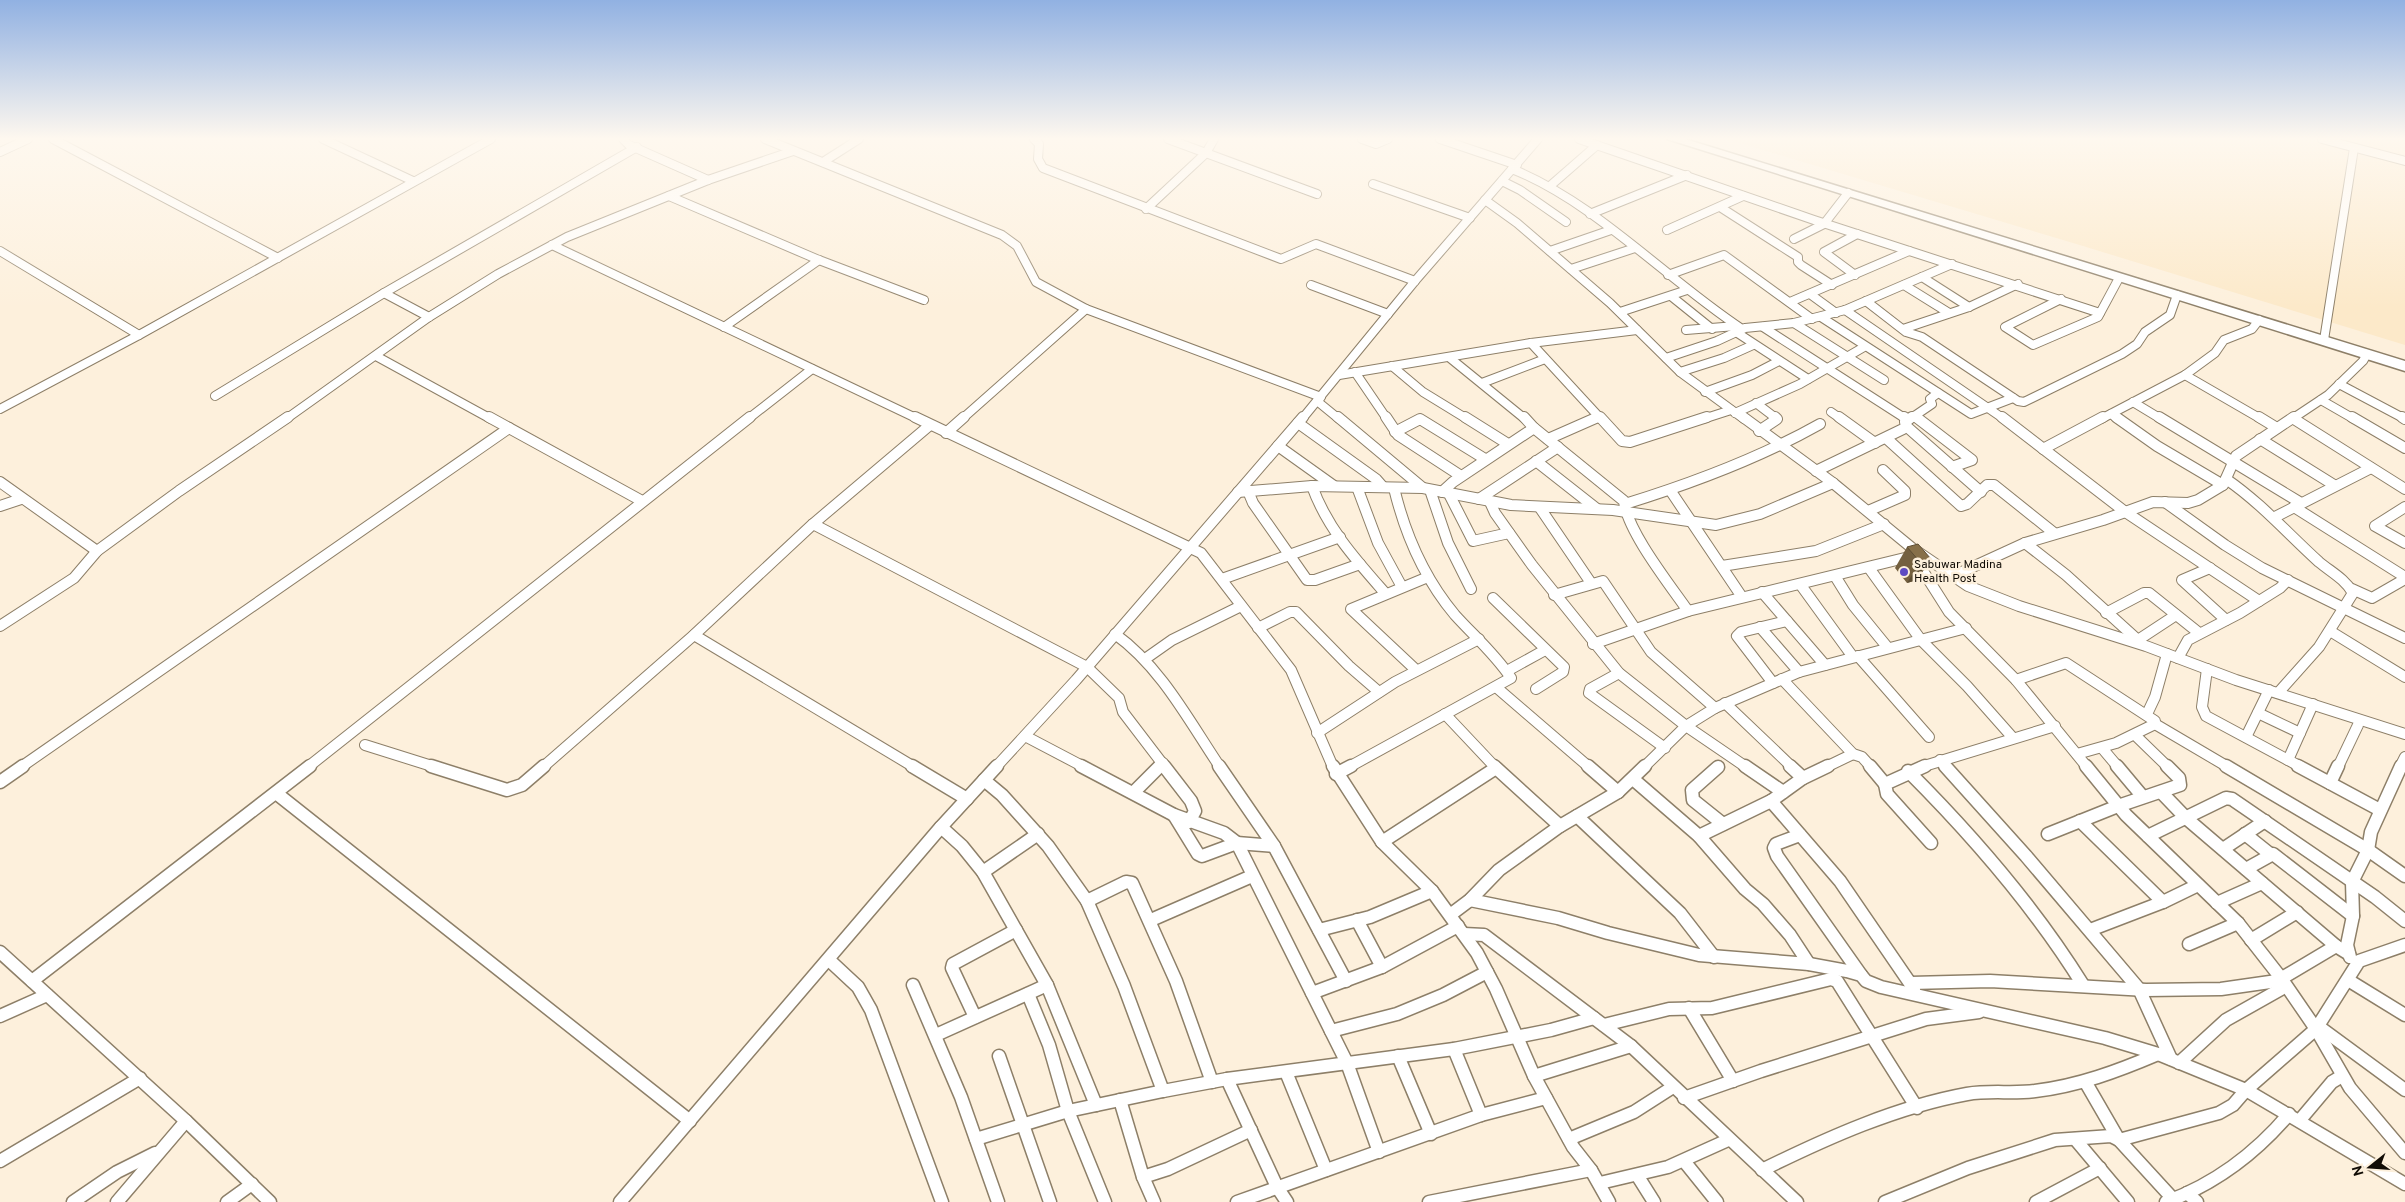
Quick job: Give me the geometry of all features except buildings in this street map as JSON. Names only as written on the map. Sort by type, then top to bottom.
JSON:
[{"type":"main road","points":[[1855,195],[2259,320],[2405,358]]},
{"type":"main road","points":[[1873,195],[2324,336],[2367,354],[2405,366]]},
{"type":"street","points":[[159,195],[278,258]]},
{"type":"street","points":[[0,409],[139,335],[388,195]]},
{"type":"street","points":[[215,396],[384,293],[554,195]]},
{"type":"street","points":[[905,195],[1002,235],[1017,246],[1036,282],[1086,309],[1319,399],[1371,446],[1427,489],[1448,543],[1471,589]]},
{"type":"street","points":[[1109,195],[1281,259],[1287,259],[1302,247],[1316,244],[1415,281]]},
{"type":"street","points":[[1146,210],[1162,195]]},
{"type":"street","points":[[1405,195],[1470,218]]},
{"type":"street","points":[[624,1200],[941,827],[1087,667],[1189,548],[1243,492],[1278,446],[1339,375],[1415,281],[1489,195]]},
{"type":"street","points":[[1527,195],[1566,222]]},
{"type":"street","points":[[1563,195],[1635,248],[1738,329],[1753,344],[1808,380]]},
{"type":"street","points":[[1590,214],[1635,195]]},
{"type":"street","points":[[1794,239],[1824,224],[1846,195]]},
{"type":"street","points":[[2324,336],[2346,195]]},
{"type":"street","points":[[0,626],[74,578],[97,551],[180,491],[376,356],[429,317],[552,245],[669,196],[819,260],[924,300]]},
{"type":"street","points":[[1666,230],[1743,196],[1824,224],[2018,284],[2100,313]]},
{"type":"street","points":[[1485,200],[1571,269],[1620,312],[1680,372],[1705,392],[1833,483],[1884,524],[1913,552],[1979,592],[2142,643],[2207,669],[2273,692],[2405,734]]},
{"type":"street","points":[[1720,206],[1798,257],[1798,262],[1801,265],[1832,285]]},
{"type":"street","points":[[1550,251],[1611,230]]},
{"type":"street","points":[[1855,275],[1824,252],[1857,234]]},
{"type":"street","points":[[552,245],[1201,553],[1291,670],[1336,774],[1382,842],[1432,891],[1461,930],[1487,972],[1534,1076],[1568,1139],[1600,1183],[1609,1202]]},
{"type":"street","points":[[1571,269],[1635,248]]},
{"type":"street","points":[[0,251],[139,335]]},
{"type":"street","points":[[1790,302],[1909,251]]},
{"type":"street","points":[[1668,275],[1724,255],[1790,302],[1971,414],[2013,398]]},
{"type":"street","points":[[724,327],[819,260]]},
{"type":"street","points":[[1686,330],[1763,327],[1794,323],[1841,312],[1952,264]]},
{"type":"street","points":[[1922,277],[1970,306]]},
{"type":"street","points":[[2061,299],[2005,327],[2033,346],[2094,320],[2100,313],[2119,278]]},
{"type":"street","points":[[1903,329],[1970,306],[2018,284]]},
{"type":"street","points":[[1311,285],[1388,314]]},
{"type":"street","points":[[1904,285],[1949,313]]},
{"type":"street","points":[[1620,312],[1687,290]]},
{"type":"street","points":[[384,293],[429,317]]},
{"type":"street","points":[[1810,294],[1990,408],[2124,511],[2259,601]]},
{"type":"street","points":[[1866,301],[1903,329],[1930,342],[2013,398],[2024,402],[2122,354],[2137,344],[2145,332],[2170,315],[2177,295]]},
{"type":"street","points":[[1671,296],[1712,329]]},
{"type":"street","points":[[946,432],[1086,309]]},
{"type":"street","points":[[2043,449],[2185,375],[2215,353],[2224,340],[2252,329],[2259,320]]},
{"type":"street","points":[[1794,323],[1884,380]]},
{"type":"street","points":[[1763,327],[1972,460],[1952,467]]},
{"type":"street","points":[[1666,358],[1738,329]]},
{"type":"street","points":[[1339,375],[1531,343],[1637,330]]},
{"type":"street","points":[[1531,343],[1622,441],[1630,442],[1756,404],[1808,380],[1864,347]]},
{"type":"street","points":[[1680,372],[1729,356],[1753,344]]},
{"type":"street","points":[[1953,576],[2025,543],[2103,520],[2153,502],[2188,503],[2198,500],[2224,482],[2232,461],[2260,439],[2321,400],[2363,361],[2367,354]]},
{"type":"street","points":[[376,356],[642,501]]},
{"type":"street","points":[[1450,358],[1614,491],[1651,557],[1688,611]]},
{"type":"street","points":[[1482,384],[1545,359]]},
{"type":"street","points":[[1705,392],[1752,375],[1779,361]]},
{"type":"street","points":[[1392,366],[1423,392],[1508,444]]},
{"type":"street","points":[[32,982],[276,793],[642,501],[812,369]]},
{"type":"street","points":[[1355,372],[1395,432],[1461,476]]},
{"type":"street","points":[[2185,375],[2277,428]]},
{"type":"street","points":[[2339,384],[2405,419]]},
{"type":"street","points":[[1816,471],[1886,438],[1932,404],[1930,399],[1938,393]]},
{"type":"street","points":[[2321,400],[2405,448]]},
{"type":"street","points":[[2111,414],[2157,446],[2259,502],[2319,562],[2352,589],[2372,598],[2403,582],[2297,505],[2232,461],[2133,402]]},
{"type":"street","points":[[1756,404],[1777,419],[1759,431]]},
{"type":"street","points":[[1831,412],[1875,443]]},
{"type":"street","points":[[1548,439],[1599,417]]},
{"type":"street","points":[[1395,432],[1420,419],[1485,460]]},
{"type":"street","points":[[2294,419],[2405,489]]},
{"type":"street","points":[[1909,421],[1952,467],[1981,492]]},
{"type":"street","points":[[1298,423],[1376,479],[1383,487]]},
{"type":"street","points":[[1625,508],[1781,447],[1820,424]]},
{"type":"street","points":[[365,745],[449,774],[507,790],[522,785],[694,635],[813,524],[930,425]]},
{"type":"street","points":[[0,782],[508,428]]},
{"type":"street","points":[[1446,493],[1461,476],[1534,428]]},
{"type":"street","points":[[1886,438],[1961,506],[1967,504],[1987,485],[1994,485],[2054,533]]},
{"type":"street","points":[[2260,439],[2334,485]]},
{"type":"street","points":[[1278,446],[1334,486]]},
{"type":"street","points":[[1479,499],[1558,447]]},
{"type":"street","points":[[1536,461],[1597,509]]},
{"type":"street","points":[[2275,518],[2334,485],[2371,468]]},
{"type":"street","points":[[1868,511],[1905,494],[1905,491],[1883,470]]},
{"type":"street","points":[[0,482],[21,499],[97,551]]},
{"type":"street","points":[[1243,492],[1312,486],[1427,489],[1490,502],[1540,508],[1625,508],[1694,524],[1716,525],[1760,514],[1833,483]]},
{"type":"street","points":[[1312,486],[1318,503],[1340,537],[1384,593]]},
{"type":"street","points":[[1357,487],[1378,544],[1402,587]]},
{"type":"street","points":[[1336,774],[1511,679],[1507,671],[1455,613],[1428,577],[1406,532],[1394,488]]},
{"type":"street","points":[[1670,490],[1742,597]]},
{"type":"street","points":[[1243,492],[1253,503],[1307,580],[1311,581],[1360,564]]},
{"type":"street","points":[[1446,493],[1473,541],[1509,533]]},
{"type":"street","points":[[0,506],[21,499]]},
{"type":"street","points":[[1490,502],[1494,513],[1554,595],[1619,673],[1686,726],[1783,792]]},
{"type":"street","points":[[2165,502],[2225,546],[2288,580],[2405,638]]},
{"type":"street","points":[[2405,506],[2375,526],[2405,543]]},
{"type":"street","points":[[1540,508],[1591,583]]},
{"type":"street","points":[[813,524],[1087,667],[1119,698],[1123,712],[1194,806],[1195,811],[1190,822]]},
{"type":"street","points":[[1722,566],[1816,551],[1884,524]]},
{"type":"street","points":[[1222,579],[1340,537]]},
{"type":"street","points":[[2025,543],[2066,575],[2106,613],[2142,643]]},
{"type":"street","points":[[1593,644],[1688,611],[1869,568],[1913,552]]},
{"type":"street","points":[[1913,552],[1937,596],[2016,680],[2118,806],[2238,923],[2317,1027],[2342,1076],[2362,1103],[2405,1152]]},
{"type":"street","points":[[1869,568],[1891,602],[1921,640],[1967,686],[2013,738]]},
{"type":"street","points":[[2210,568],[2182,580],[2226,620]]},
{"type":"street","points":[[1836,576],[1853,605],[1888,648]]},
{"type":"street","points":[[1416,670],[1351,609],[1384,593],[1428,577]]},
{"type":"street","points":[[2147,714],[2173,656],[2188,640],[2259,601],[2288,580]]},
{"type":"street","points":[[1554,595],[1603,581],[1651,652],[1720,705],[1803,778]]},
{"type":"street","points":[[1800,584],[1855,656],[1929,737]]},
{"type":"street","points":[[2246,737],[2258,713],[2273,692],[2330,632],[2353,592],[2352,589]]},
{"type":"street","points":[[1762,592],[1825,665]]},
{"type":"street","points":[[2106,613],[2146,592],[2199,633]]},
{"type":"street","points":[[1494,598],[1564,670],[1536,689]]},
{"type":"street","points":[[1144,659],[1172,640],[1241,606]]},
{"type":"street","points":[[1258,628],[1290,612],[1296,612],[1379,692]]},
{"type":"street","points":[[2142,643],[2176,615]]},
{"type":"street","points":[[1787,621],[1741,632],[1737,636],[1778,681],[1853,754],[1862,757],[1885,784],[1887,794],[1932,843]]},
{"type":"street","points":[[1760,627],[1799,672]]},
{"type":"street","points":[[1450,915],[1470,900],[1499,870],[1560,826],[1618,792],[1686,726],[1720,705],[1799,672],[1966,628]]},
{"type":"street","points":[[2330,632],[2405,677]]},
{"type":"street","points":[[1115,634],[1129,644],[1144,659],[1181,708],[1274,846],[1346,981]]},
{"type":"street","points":[[694,635],[967,799]]},
{"type":"street","points":[[1317,732],[1416,670],[1479,639]]},
{"type":"street","points":[[1507,671],[1546,650]]},
{"type":"street","points":[[2016,680],[2066,663],[2106,691],[2147,714],[2155,721],[2155,724],[2368,850],[2405,876]]},
{"type":"street","points":[[2207,669],[2203,712],[2206,716],[2380,810]]},
{"type":"street","points":[[1619,673],[1590,689],[1589,693],[1665,748]]},
{"type":"street","points":[[1496,687],[1618,792]]},
{"type":"street","points":[[2288,760],[2313,704]]},
{"type":"street","points":[[2258,713],[2300,733]]},
{"type":"street","points":[[1446,714],[1496,768],[1560,826]]},
{"type":"street","points":[[2077,754],[2102,748],[2135,735],[2155,724]]},
{"type":"street","points":[[2330,783],[2358,725]]},
{"type":"street","points":[[1885,784],[1908,771],[1940,760],[2055,726]]},
{"type":"street","points":[[2048,834],[2118,806],[2180,785],[2181,782],[2135,735]]},
{"type":"street","points":[[1025,736],[1134,792],[1174,815],[1224,833],[1236,844],[1347,1063],[1379,1152]]},
{"type":"street","points":[[2102,748],[2143,797]]},
{"type":"street","points":[[1699,836],[1771,801],[1803,778],[1853,754]]},
{"type":"street","points":[[2353,968],[2348,954],[2348,938],[2353,916],[2352,882],[2368,850],[2371,832],[2380,810],[2401,777],[2405,757]]},
{"type":"street","points":[[1940,760],[2090,930],[2139,989],[2169,1059]]},
{"type":"street","points":[[1134,792],[1162,763]]},
{"type":"street","points":[[1718,767],[1692,790],[1691,794],[1693,800],[1723,824]]},
{"type":"street","points":[[1382,842],[1496,768]]},
{"type":"street","points":[[1908,771],[1948,810],[2005,875],[2064,952],[2083,985]]},
{"type":"street","points":[[1633,779],[1699,836],[1745,889],[1763,904],[1790,935],[1809,964]]},
{"type":"street","points":[[984,780],[1002,795],[1038,834],[1076,883],[1087,902],[1124,986],[1163,1090]]},
{"type":"street","points":[[2160,792],[2186,818],[2336,946],[2348,954]]},
{"type":"street","points":[[276,793],[690,1121]]},
{"type":"street","points":[[2148,836],[2226,798],[2235,801],[2265,821],[2405,921]]},
{"type":"street","points":[[1771,801],[1840,880],[1914,989],[1985,1012],[2105,1038],[2169,1059],[2246,1090],[2405,1184]]},
{"type":"street","points":[[1174,815],[1198,854],[1202,856],[1208,856],[1236,844],[1274,846]]},
{"type":"street","points":[[1577,816],[1680,913],[1714,957]]},
{"type":"street","points":[[2080,821],[2163,902]]},
{"type":"street","points":[[2223,849],[2265,821]]},
{"type":"street","points":[[941,827],[962,846],[983,872],[1047,985],[1096,1105]]},
{"type":"street","points":[[983,872],[1038,834]]},
{"type":"street","points":[[2246,834],[2353,916]]},
{"type":"street","points":[[1800,835],[1776,844],[1774,848],[1777,856],[1861,976],[1874,985],[1914,989],[1990,982],[2139,989],[2221,989],[2279,979],[2336,946]]},
{"type":"street","points":[[2246,869],[2270,854]]},
{"type":"street","points":[[1151,920],[1252,876]]},
{"type":"street","points":[[1087,902],[1130,882],[1151,920],[1192,1021],[1212,1082]]},
{"type":"street","points":[[2217,903],[2262,882]]},
{"type":"street","points":[[2090,930],[2163,902],[2198,885]]},
{"type":"street","points":[[1319,930],[1357,920],[1432,891]]},
{"type":"street","points":[[1470,900],[1558,918],[1656,946],[1714,957],[1809,964],[1861,976]]},
{"type":"street","points":[[2251,940],[2297,912]]},
{"type":"street","points":[[1357,920],[1382,968]]},
{"type":"street","points":[[2188,944],[2238,923]]},
{"type":"street","points":[[975,1016],[952,968],[953,964],[1016,930]]},
{"type":"street","points":[[1312,993],[1382,968],[1461,930],[1484,935],[1631,1046],[1728,1140],[1797,1202]]},
{"type":"street","points":[[1884,1202],[1968,1168],[2055,1140],[2111,1136],[2119,1140],[2148,1134],[2219,1113],[2233,1105],[2246,1090],[2317,1027],[2359,961],[2405,945]]},
{"type":"street","points":[[0,952],[186,1120],[270,1202]]},
{"type":"street","points":[[829,960],[858,987],[870,1010],[942,1202]]},
{"type":"street","points":[[1331,1031],[1397,1014],[1487,972]]},
{"type":"street","points":[[976,1139],[1068,1110],[1163,1090],[1227,1079],[1454,1049],[1653,1012],[1712,1008],[1756,999],[1831,979],[1837,980],[1917,1108]]},
{"type":"street","points":[[1762,1170],[1808,1146],[1917,1108],[1983,1092],[2033,1092],[2086,1083],[2169,1059],[2220,1023],[2281,990],[2279,979]]},
{"type":"street","points":[[2348,980],[2405,1015]]},
{"type":"street","points":[[913,985],[936,1035],[998,1202]]},
{"type":"street","points":[[936,1035],[1047,985]]},
{"type":"street","points":[[1028,994],[1049,1045],[1068,1110],[1105,1202]]},
{"type":"street","points":[[0,1016],[47,995]]},
{"type":"street","points":[[1690,1008],[1732,1081]]},
{"type":"street","points":[[1684,1098],[1926,1019],[1985,1012]]},
{"type":"street","points":[[2317,1027],[2405,1090]]},
{"type":"street","points":[[1534,1076],[1631,1046]]},
{"type":"street","points":[[1454,1049],[1481,1115]]},
{"type":"street","points":[[999,1056],[1050,1202]]},
{"type":"street","points":[[1398,1056],[1430,1134]]},
{"type":"street","points":[[1286,1072],[1297,1103],[1326,1170]]},
{"type":"street","points":[[2086,1083],[2119,1140],[2170,1201],[2192,1197],[2208,1182],[2244,1159],[2332,1082],[2342,1076]]},
{"type":"street","points":[[0,1161],[140,1078]]},
{"type":"street","points":[[1227,1079],[1277,1187],[1287,1202]]},
{"type":"street","points":[[1568,1139],[1634,1112],[1673,1088]]},
{"type":"street","points":[[1237,1202],[1481,1115],[1546,1098]]},
{"type":"street","points":[[1120,1100],[1143,1177],[1154,1202]]},
{"type":"street","points":[[117,1202],[186,1120]]},
{"type":"street","points":[[1143,1177],[1168,1169],[1251,1130]]},
{"type":"street","points":[[2075,1139],[2128,1202]]},
{"type":"street","points":[[1600,1183],[1668,1168],[1728,1140]]},
{"type":"street","points":[[73,1202],[117,1172],[160,1150]]},
{"type":"street","points":[[1684,1161],[1717,1202]]},
{"type":"street","points":[[2036,1202],[2100,1168]]},
{"type":"street","points":[[1429,1202],[1591,1170]]},
{"type":"street","points":[[1637,1175],[1654,1202]]},
{"type":"street","points":[[227,1202],[252,1184]]},
{"type":"shaded area","points":[[1913,195],[2405,195],[2405,345]]},
{"type":"place","name":"Sabuwar Madina Health Post","points":[[1904,572]]}]
